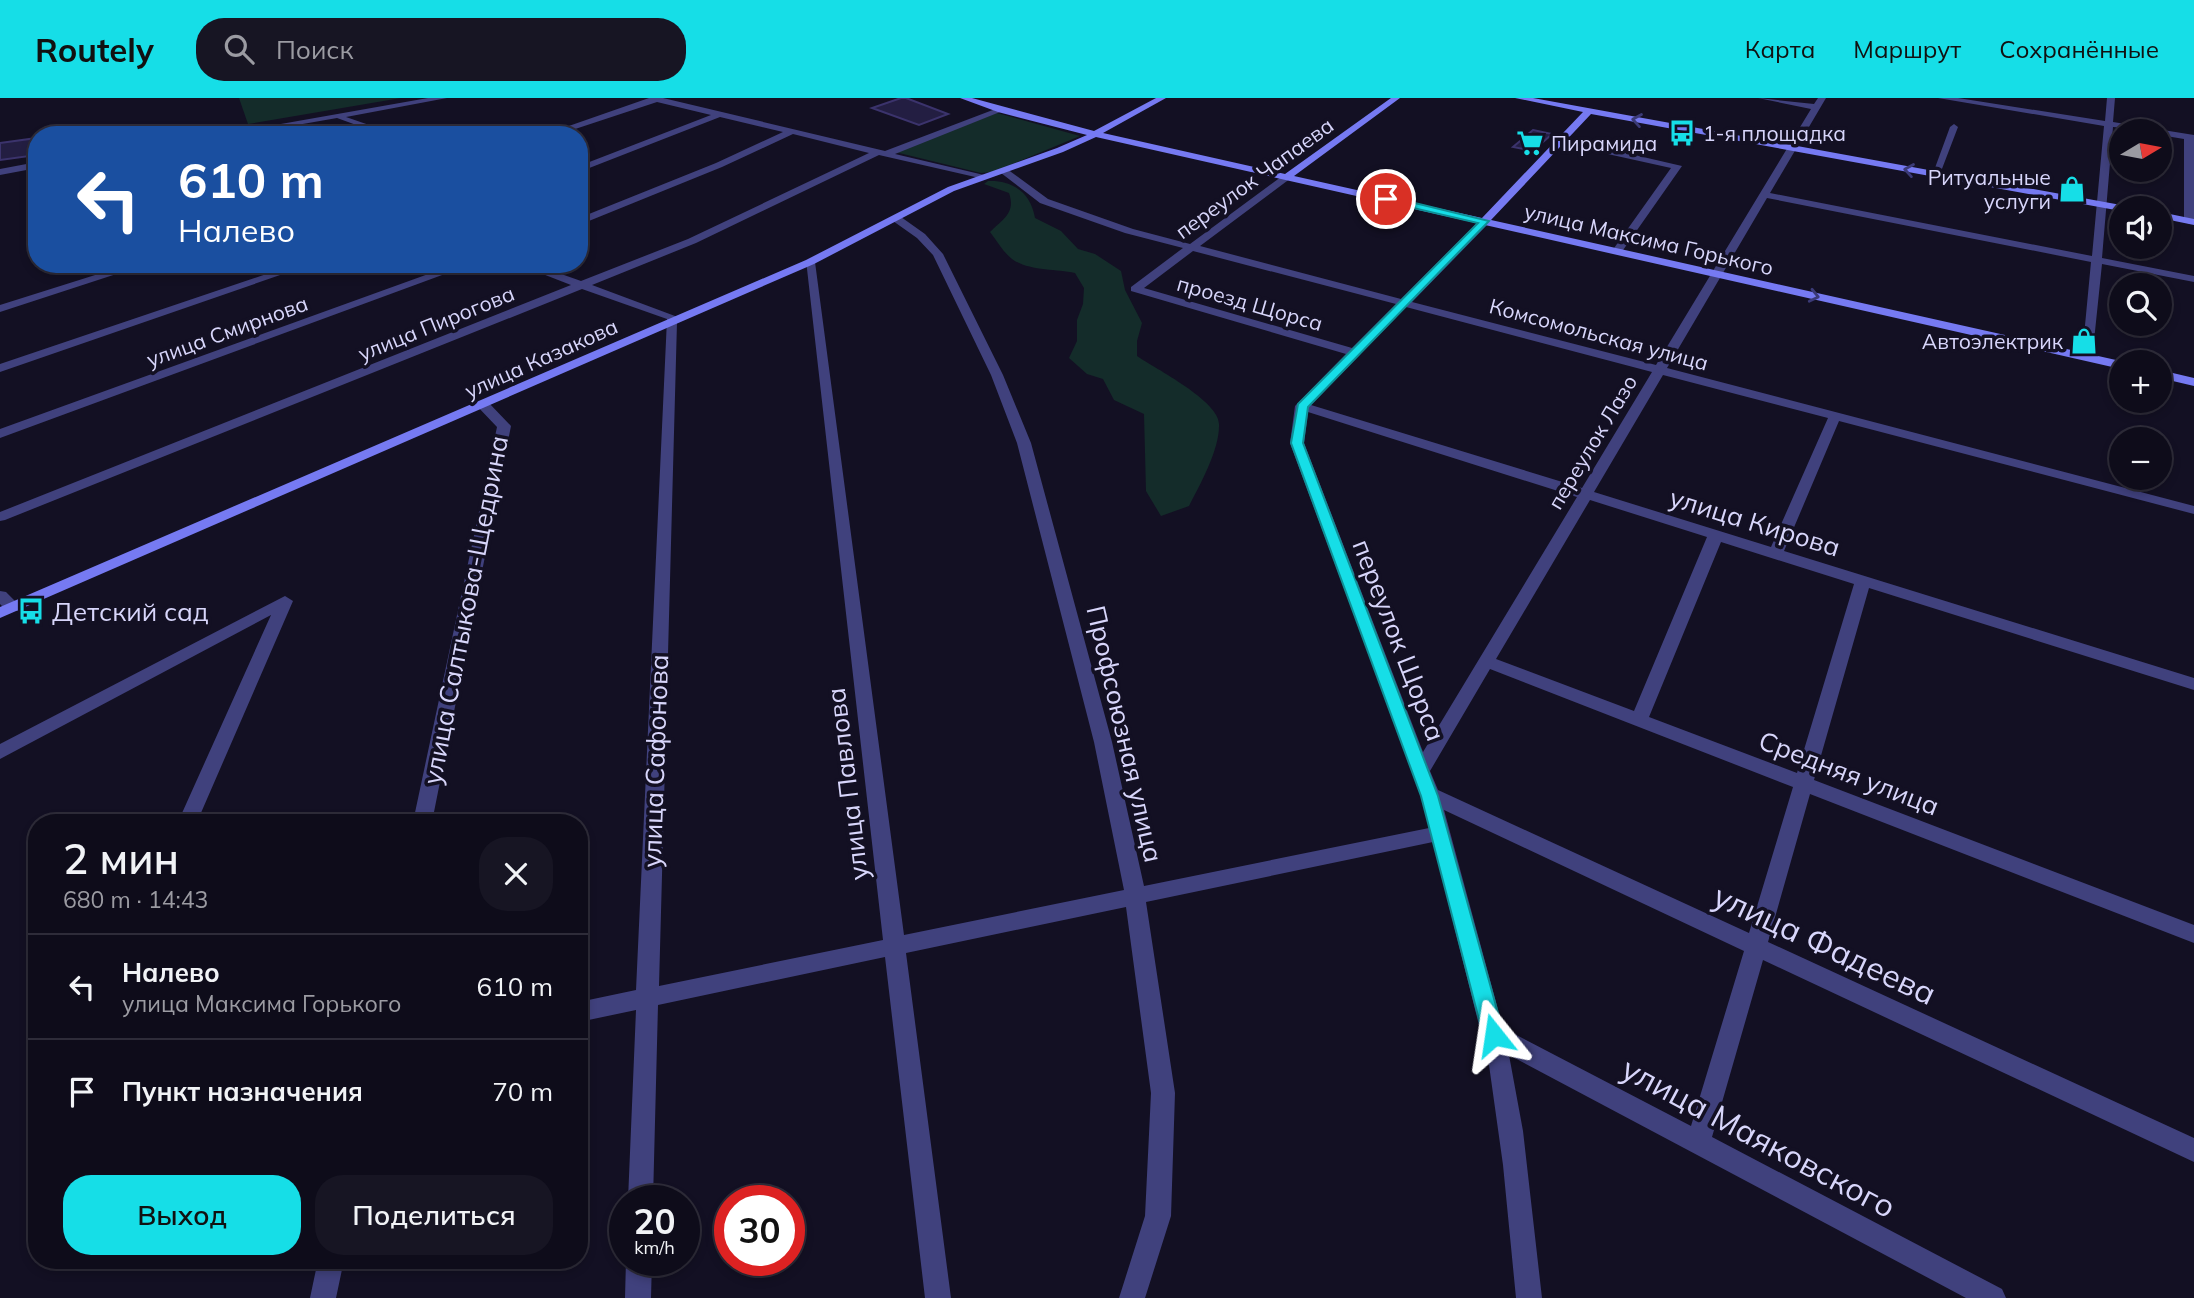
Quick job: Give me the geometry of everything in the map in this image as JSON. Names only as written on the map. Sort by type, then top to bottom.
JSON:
[{"type":"main road","name":"улица Максима Горького","points":[[964,98],[1095,134],[2109,362]]},
{"type":"main road","name":"улица Казакова","points":[[4,606],[483,405],[810,262],[951,189],[1095,134],[1162,98]]},
{"type":"main road","name":"переулок Чапаева","points":[[1288,176],[1396,98]]},
{"type":"main road","points":[[1525,98],[2109,206]]},
{"type":"main road","points":[[1485,221],[1590,111]]},
{"type":"main road","points":[[2172,217],[2192,221]]},
{"type":"main road","points":[[2172,377],[2194,382]]},
{"type":"street","points":[[276,126],[443,98]]},
{"type":"street","points":[[1762,98],[1819,103]]},
{"type":"street","points":[[1942,98],[2108,124]]},
{"type":"street","points":[[2088,358],[2111,98]]},
{"type":"street","points":[[574,126],[655,99],[981,177]]},
{"type":"street","name":"переулок Лазо","points":[[1420,771],[1819,103]]},
{"type":"street","name":"улица Пирогова","points":[[0,517],[692,241],[884,152],[1001,110]]},
{"type":"street","points":[[588,165],[720,114]]},
{"type":"street","points":[[336,116],[367,126]]},
{"type":"street","points":[[1935,174],[1954,127]]},
{"type":"street","points":[[588,218],[719,165],[793,131]]},
{"type":"street","points":[[2172,134],[2191,137],[2192,221]]},
{"type":"street","points":[[1561,141],[1677,166],[1617,251]]},
{"type":"street","points":[[0,172],[28,167]]},
{"type":"street","name":"Комсомольская улица","points":[[1004,171],[1044,201],[1129,231],[2194,510]]},
{"type":"street","name":"переулок Чапаева","points":[[1135,289],[1288,176]]},
{"type":"street","points":[[1765,195],[2194,279]]},
{"type":"street","name":"Профсоюзная улица","points":[[897,219],[921,236],[937,254],[997,374],[1024,443],[1103,742],[1135,896],[1163,1093],[1158,1216],[1132,1298]]},
{"type":"street","points":[[1302,406],[1485,221]]},
{"type":"street","name":"улица Павлова","points":[[810,262],[938,1298]]},
{"type":"street","points":[[0,309],[114,273]]},
{"type":"street","points":[[0,368],[280,273]]},
{"type":"street","name":"улица Смирнова","points":[[0,434],[442,273]]},
{"type":"street","points":[[548,273],[674,320]]},
{"type":"street","name":"проезд Щорса","points":[[1135,289],[1356,353]]},
{"type":"street","name":"улица Сафонова","points":[[640,1185],[674,320]]},
{"type":"street","name":"улица Салтыкова-Щедрина","points":[[424,814],[504,426],[483,405]]},
{"type":"street","name":"улица Кирова","points":[[1302,406],[2194,684]]},
{"type":"street","name":"переулок Щорса","points":[[1302,406],[1297,443],[1430,796],[1494,1035],[1511,1143],[1529,1298]]},
{"type":"street","points":[[1775,554],[1835,416]]},
{"type":"street","points":[[1639,720],[1716,535]]},
{"type":"street","points":[[1698,1143],[1863,581]]},
{"type":"street","points":[[0,752],[285,601],[192,814]]},
{"type":"street","name":"Средняя улица","points":[[1486,662],[2194,934]]},
{"type":"street","name":"улица Фадеева","points":[[1430,796],[2194,1150]]},
{"type":"street","points":[[588,1010],[1440,833]]},
{"type":"street","name":"улица Маяковского","points":[[1494,1035],[1993,1298]]},
{"type":"street","points":[[323,1298],[329,1269]]},
{"type":"street","points":[[638,1298],[639,1276]]},
{"type":"green space","points":[[239,98],[401,98],[248,124]]},
{"type":"green space","points":[[997,113],[1080,136],[993,172],[981,173],[895,152]]},
{"type":"green space","points":[[988,181],[1005,183],[1019,190],[1033,209],[1035,218],[1061,231],[1078,249],[1095,254],[1121,271],[1125,290],[1142,323],[1137,341],[1137,356],[1198,396],[1216,415],[1219,424],[1216,444],[1189,506],[1161,516],[1146,491],[1144,414],[1114,400],[1103,379],[1087,374],[1069,358],[1077,341],[1077,320],[1083,304],[1084,288],[1075,273],[1026,266],[1006,253],[990,232],[1007,215],[1011,200],[1009,193],[984,184]]},
{"type":"building","points":[[901,98],[948,114],[919,125],[872,108]]},
{"type":"building","name":"Пирамида","points":[[1533,130],[1552,134],[1533,151],[1513,147]]},
{"type":"building","points":[[28,139],[28,156],[0,160],[0,143]]},
{"type":"place","name":"1-я площадка","points":[[1682,133]]},
{"type":"place","name":"Пирамида","points":[[1530,143]]},
{"type":"place","name":"Ритуальные услуги","points":[[2072,189]]},
{"type":"place","name":"Автоэлектрик","points":[[2084,341]]},
{"type":"place","name":"Детский сад","points":[[31,611]]},
{"type":"route","points":[[1386,199],[1485,221],[1302,406],[1297,443],[1430,796],[1494,1035]]}]
